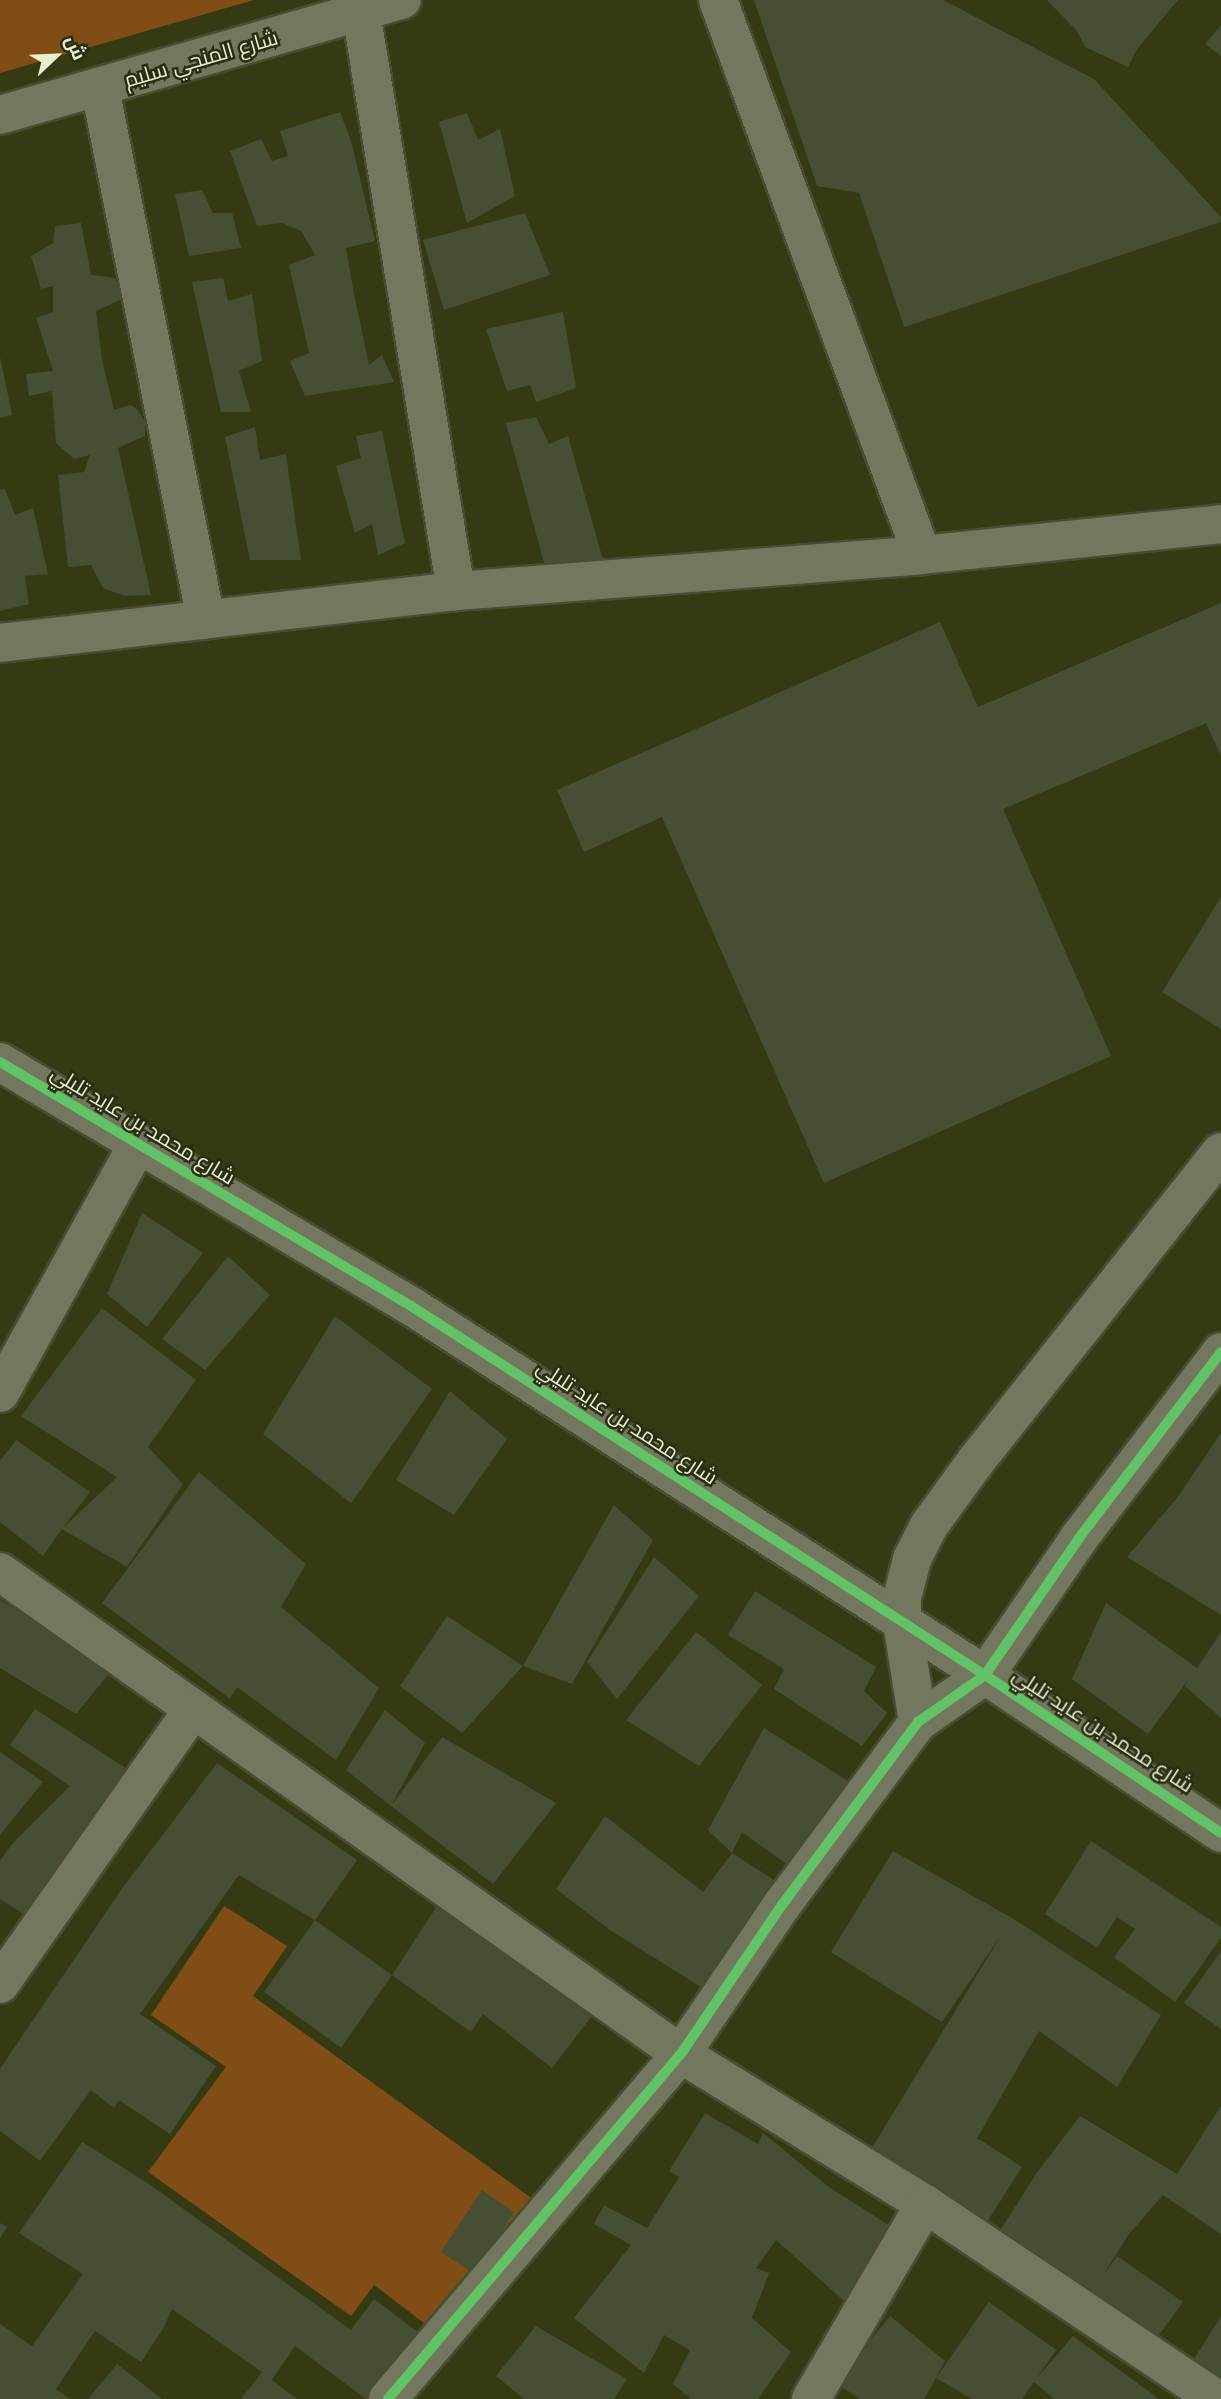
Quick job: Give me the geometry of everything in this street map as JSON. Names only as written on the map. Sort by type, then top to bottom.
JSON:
[{"type":"street","name":"شارع المنجي سليم","points":[[0,115],[100,89],[402,0]]},
{"type":"street","points":[[718,0],[922,555]]},
{"type":"street","points":[[361,12],[456,591]]},
{"type":"street","points":[[100,89],[206,620]]},
{"type":"street","points":[[0,643],[456,591],[922,555],[1221,524]]},
{"type":"street","name":"شارع محمد بن عايد تليلي","points":[[0,1062],[411,1306],[1217,1821]]},
{"type":"street","points":[[0,1393],[138,1144]]},
{"type":"street","points":[[918,1721],[902,1622],[902,1598],[912,1559],[928,1527],[976,1461],[1221,1152]]},
{"type":"street","points":[[388,2399],[681,2054],[782,1905],[918,1721],[985,1675],[1079,1538],[1221,1352]]},
{"type":"street","points":[[0,1572],[681,2054],[925,2204],[1216,2399]]},
{"type":"street","points":[[0,1984],[193,1709]]},
{"type":"street","points":[[811,2399],[925,2204]]},
{"type":"shaded area","points":[[0,0],[254,0],[0,73]]},
{"type":"shaded area","points":[[224,1906],[287,1946],[253,1996],[534,2200],[432,2329],[374,2285],[351,2316],[148,2172],[226,2067],[151,2015]]},
{"type":"building","points":[[754,0],[943,0],[1094,79],[1221,217],[1221,222],[904,327],[859,193],[817,186]]},
{"type":"building","points":[[1047,0],[1178,0],[1137,49],[1128,67],[1085,47],[1077,31]]},
{"type":"building","points":[[1221,25],[1221,56],[1205,44]]},
{"type":"building","points":[[340,112],[351,141],[375,241],[346,248],[354,294],[369,365],[382,355],[394,382],[305,396],[290,361],[309,353],[289,265],[315,255],[301,231],[282,223],[257,226],[230,151],[261,139],[272,161],[288,156],[280,131]]},
{"type":"building","points":[[467,113],[478,140],[500,129],[515,196],[467,223],[439,122]]},
{"type":"building","points":[[202,190],[213,213],[232,213],[241,248],[189,256],[175,194]]},
{"type":"building","points":[[525,213],[550,275],[444,310],[423,240]]},
{"type":"building","points":[[81,223],[91,275],[115,278],[122,299],[96,311],[102,360],[114,410],[130,405],[137,409],[145,422],[145,436],[118,448],[151,595],[125,596],[103,588],[91,565],[68,567],[58,475],[84,472],[90,455],[74,459],[56,443],[52,391],[29,396],[26,374],[53,371],[36,318],[53,312],[53,286],[41,289],[31,256],[53,243],[55,226]]},
{"type":"building","points":[[223,278],[228,301],[252,294],[262,361],[239,371],[251,412],[221,412],[192,282]]},
{"type":"building","points":[[563,312],[576,388],[536,402],[530,385],[507,391],[486,329]]},
{"type":"building","points":[[0,357],[12,415],[0,418]]},
{"type":"building","points":[[536,417],[549,444],[568,436],[603,560],[546,570],[506,423]]},
{"type":"building","points":[[255,427],[260,460],[286,454],[301,560],[250,560],[225,437]]},
{"type":"building","points":[[382,431],[405,543],[378,555],[372,524],[355,533],[336,466],[361,458],[356,436]]},
{"type":"building","points":[[5,489],[15,515],[33,508],[48,574],[25,576],[29,604],[0,611],[0,490]]},
{"type":"building","points":[[1221,603],[1221,756],[1206,723],[1003,809],[1111,1056],[824,1183],[662,817],[584,852],[557,790],[940,622],[978,707]]},
{"type":"building","points":[[1221,897],[1221,1029],[1162,992]]},
{"type":"building","points":[[142,1213],[203,1253],[147,1327],[107,1294]]},
{"type":"building","points":[[228,1256],[270,1295],[205,1370],[162,1339]]},
{"type":"building","points":[[102,1308],[196,1380],[148,1447],[183,1484],[127,1567],[62,1529],[117,1477],[21,1416]]},
{"type":"building","points":[[335,1316],[432,1389],[351,1503],[263,1434]]},
{"type":"building","points":[[450,1391],[507,1439],[454,1515],[396,1480]]},
{"type":"building","points":[[1221,1433],[1221,1615],[1127,1557],[1177,1498]]},
{"type":"building","points":[[16,1440],[90,1492],[43,1556],[0,1522],[0,1461]]},
{"type":"building","points":[[199,1472],[306,1564],[281,1607],[379,1688],[336,1760],[237,1687],[230,1699],[102,1603]]},
{"type":"building","points":[[614,1505],[653,1540],[572,1684],[523,1666]]},
{"type":"building","points":[[654,1557],[699,1596],[617,1699],[587,1662]]},
{"type":"building","points":[[755,1591],[876,1667],[864,1691],[887,1713],[862,1746],[774,1689],[784,1669],[728,1635]]},
{"type":"building","points":[[0,1600],[112,1670],[76,1714],[0,1668]]},
{"type":"building","points":[[1106,1603],[1197,1668],[1221,1632],[1221,1718],[1185,1686],[1191,1676],[1148,1734],[1072,1679]]},
{"type":"building","points":[[447,1616],[523,1666],[462,1733],[400,1686]]},
{"type":"building","points":[[696,1632],[762,1685],[699,1766],[626,1720]]},
{"type":"building","points":[[35,1709],[130,1771],[28,1917],[0,1899],[0,1861],[12,1844],[70,1786],[10,1745]]},
{"type":"building","points":[[385,1710],[425,1743],[391,1806],[346,1770]]},
{"type":"building","points":[[764,1728],[848,1781],[789,1866],[742,1832],[732,1853],[708,1830]]},
{"type":"building","points":[[442,1737],[556,1803],[493,1884],[391,1806]]},
{"type":"building","points":[[0,1752],[43,1782],[0,1835]]},
{"type":"building","points":[[217,1763],[357,1860],[315,1920],[239,1875],[140,2014],[216,2066],[170,2134],[119,2100],[114,2108],[91,2090],[40,2161],[0,2131],[0,2069],[121,1890]]},
{"type":"building","points":[[605,1816],[703,1892],[732,1853],[777,1882],[704,1989],[610,1930],[556,1889]]},
{"type":"building","points":[[1091,1841],[1221,1927],[1221,1938],[1175,2002],[1114,1957],[1135,1929],[1117,1917],[1097,1948],[1045,1914]]},
{"type":"building","points":[[893,1851],[1012,1918],[1161,2015],[1117,2087],[1039,2031],[977,2138],[1022,2167],[982,2230],[867,2156],[1002,1934],[942,2022],[831,1952]]},
{"type":"building","points":[[437,1906],[591,2017],[552,2068],[483,2014],[471,2032],[392,1975]]},
{"type":"building","points":[[315,1920],[392,1975],[341,2048],[264,1992]]},
{"type":"building","points":[[1221,1951],[1221,2029],[1184,2003]]},
{"type":"building","points":[[1221,2106],[1221,2234],[1163,2195],[1129,2234],[1103,2275],[1117,2256],[1183,2302],[1156,2339],[998,2234],[1036,2174],[1080,2116],[1177,2174]]},
{"type":"building","points":[[705,2113],[758,2144],[763,2133],[829,2187],[890,2226],[845,2302],[776,2240],[756,2268],[769,2273],[752,2318],[791,2352],[758,2399],[691,2399],[673,2384],[690,2350],[664,2335],[644,2373],[574,2318],[631,2245],[594,2224],[604,2205],[647,2228],[679,2177],[669,2171]]},
{"type":"building","points":[[82,2142],[149,2184],[351,2330],[374,2299],[423,2336],[375,2399],[366,2399],[295,2346],[272,2380],[297,2399],[241,2399],[262,2372],[172,2309],[163,2329],[141,2362],[95,2331],[56,2389],[70,2399],[0,2399],[0,2324],[32,2346],[83,2274],[19,2233]]},
{"type":"building","points":[[482,2190],[514,2212],[474,2274],[441,2252]]},
{"type":"building","points":[[0,2223],[7,2227],[0,2238]]},
{"type":"building","points":[[989,2302],[1056,2350],[1037,2378],[1073,2336],[1159,2399],[1054,2399],[1034,2382],[1022,2399],[972,2399],[936,2378]]},
{"type":"building","points":[[890,2316],[945,2361],[924,2399],[860,2399],[836,2383]]},
{"type":"building","points":[[1221,2316],[1221,2382],[1191,2364]]},
{"type":"building","points":[[536,2326],[627,2379],[614,2399],[524,2399],[496,2376]]},
{"type":"building","points":[[117,2364],[162,2399],[88,2399]]},
{"type":"cycle path","points":[[0,1062],[411,1306],[985,1675],[1221,1833]]},
{"type":"cycle path","points":[[388,2399],[681,2054],[782,1905],[918,1722],[985,1675],[1079,1538],[1221,1352]]}]
